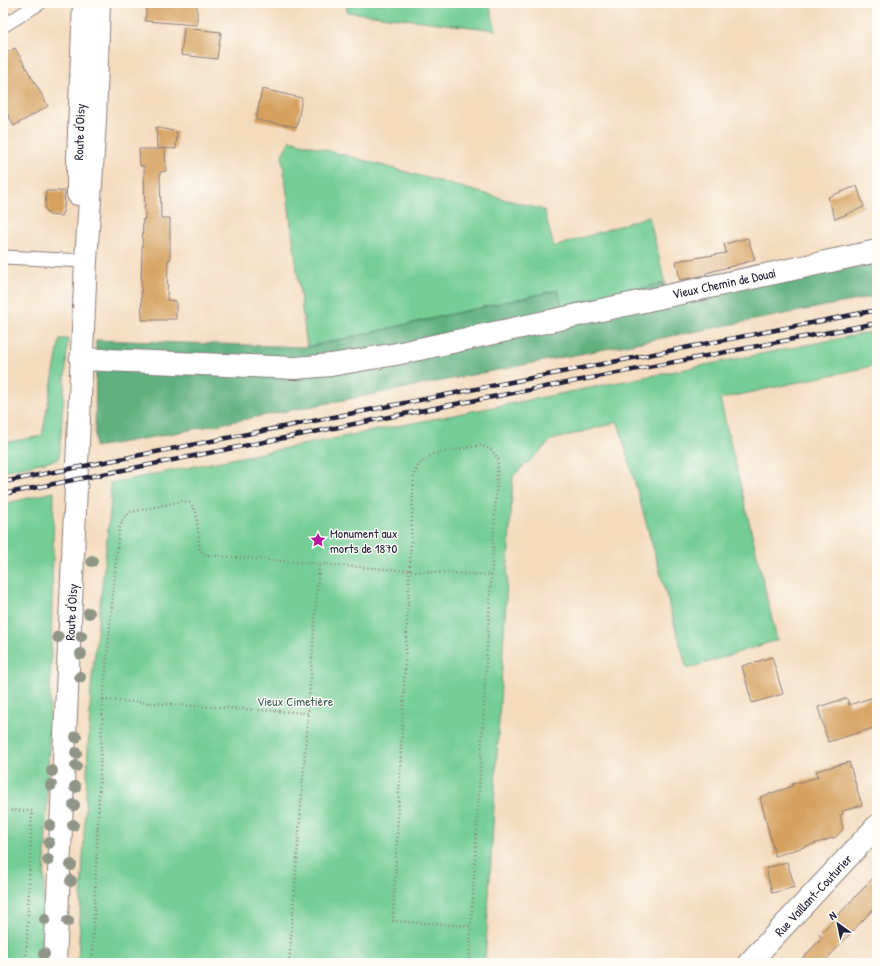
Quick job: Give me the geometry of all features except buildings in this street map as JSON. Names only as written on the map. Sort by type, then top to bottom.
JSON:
[{"type":"street","name":"Route d'Oisy","points":[[84,3],[78,179],[86,261]]},
{"type":"street","name":"Route d'Oisy","points":[[55,963],[81,359],[95,129],[99,3]]},
{"type":"street","name":"Vieux Chemin de Douai","points":[[81,359],[295,368],[338,364],[396,354],[877,251]]},
{"type":"street","name":"Rue Vaillant-Couturier","points":[[749,963],[877,826]]},
{"type":"lane","points":[[3,26],[40,3]]},
{"type":"lane","points":[[3,257],[86,261]]},
{"type":"path","points":[[469,963],[498,459],[492,450],[481,445],[433,454],[418,465],[414,475],[393,921],[471,926]]},
{"type":"path","points":[[92,963],[103,700],[119,529],[124,517],[131,512],[183,501],[190,504],[196,511],[200,550],[206,555],[410,571],[491,575]]},
{"type":"path","points":[[289,963],[319,564]]},
{"type":"path","points":[[103,700],[308,713]]},
{"type":"path","points":[[3,810],[32,811],[26,963]]},
{"type":"green space","points":[[347,3],[489,3],[496,30],[347,12]]},
{"type":"green space","points":[[290,140],[544,210],[554,247],[649,216],[665,283],[561,306],[558,290],[307,347],[282,155]]},
{"type":"green space","points":[[877,257],[877,296],[159,436],[95,447],[96,340],[307,347],[558,290],[562,306],[665,283],[667,303]]},
{"type":"green space","name":"Vieux Cimetière","points":[[877,331],[877,365],[720,399],[777,640],[687,669],[618,422],[552,440],[513,476],[485,963],[78,963],[91,688],[111,502],[110,483]]},
{"type":"green space","points":[[60,339],[68,339],[59,459],[3,471],[3,443],[42,436]]},
{"type":"green space","points":[[54,492],[48,786],[40,963],[3,963],[3,504]]},
{"type":"railway","points":[[3,482],[877,310]]},
{"type":"railway","points":[[3,494],[409,413],[877,323]]},
{"type":"place","name":"Monument aux morts de 1870","points":[[318,540]]}]
